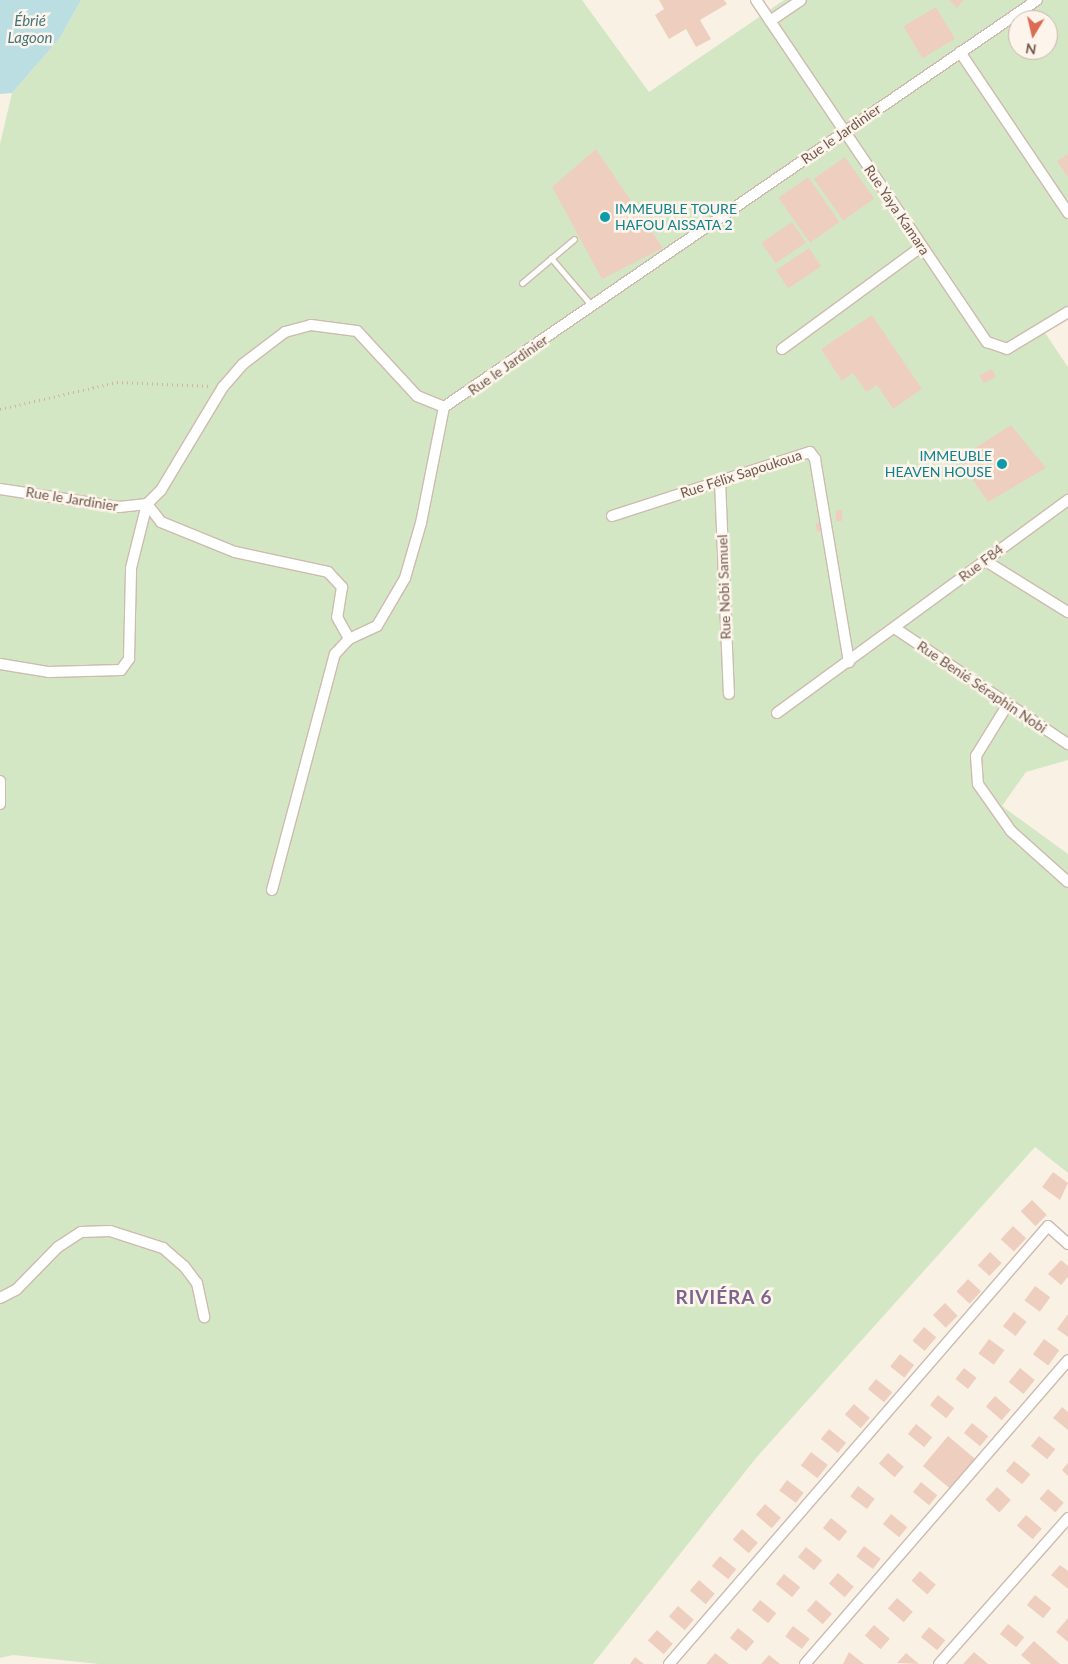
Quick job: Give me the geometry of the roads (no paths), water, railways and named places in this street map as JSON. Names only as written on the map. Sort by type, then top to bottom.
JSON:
[{"type":"street","name":"Rue Yaya Kamara","points":[[756,0],[921,247],[987,342],[1007,349],[1068,312]]},
{"type":"street","points":[[770,22],[800,0]]},
{"type":"street","name":"Rue le Jardinier","points":[[444,407],[1037,0]]},
{"type":"street","points":[[960,52],[1068,213]]},
{"type":"street","points":[[782,349],[921,247]]},
{"type":"street","points":[[0,664],[48,672],[121,670],[129,659],[131,568],[146,504],[161,490],[223,387],[242,364],[286,332],[311,325],[337,326],[357,331],[417,396],[444,407],[421,523],[405,578],[377,626],[349,640],[335,654],[272,890]]},
{"type":"street","name":"Rue Félix Sapoukoua","points":[[612,516],[810,452],[815,459],[849,662]]},
{"type":"street","name":"Rue Nobi Samuel","points":[[720,481],[729,694]]},
{"type":"street","name":"Rue le Jardinier","points":[[0,489],[119,507],[146,504]]},
{"type":"street","name":"Rue F84","points":[[777,713],[896,629],[984,560],[1068,500]]},
{"type":"street","points":[[146,504],[161,522],[235,552],[328,572],[342,587],[337,617],[349,640]]},
{"type":"street","points":[[984,560],[1068,612]]},
{"type":"street","name":"Rue Benié Séraphin Nobi","points":[[896,629],[1068,744]]},
{"type":"street","points":[[1008,704],[976,756],[978,784],[1011,831],[1068,882]]},
{"type":"street","points":[[0,781],[0,804]]},
{"type":"street","points":[[670,1664],[1048,1226],[1068,1244]]},
{"type":"street","points":[[0,1298],[16,1290],[58,1246],[81,1232],[110,1231],[163,1248],[184,1266],[197,1283],[204,1317]]},
{"type":"street","points":[[804,1664],[1068,1360]]},
{"type":"street","points":[[939,1664],[1068,1518]]},
{"type":"lane","points":[[522,283],[574,239]]},
{"type":"lane","points":[[551,258],[593,306]]},
{"type":"water","name":"Ébrié Lagoon","points":[[0,0],[81,0],[60,38],[12,93],[0,94]]},
{"type":"place","name":"IMMEUBLE TOURE HAFOU AISSATA 2","points":[[605,217]]},
{"type":"place","name":"IMMEUBLE HEAVEN HOUSE","points":[[1002,464]]},
{"type":"district","name":"RIVIÉRA 6","points":[[724,1297]]}]
